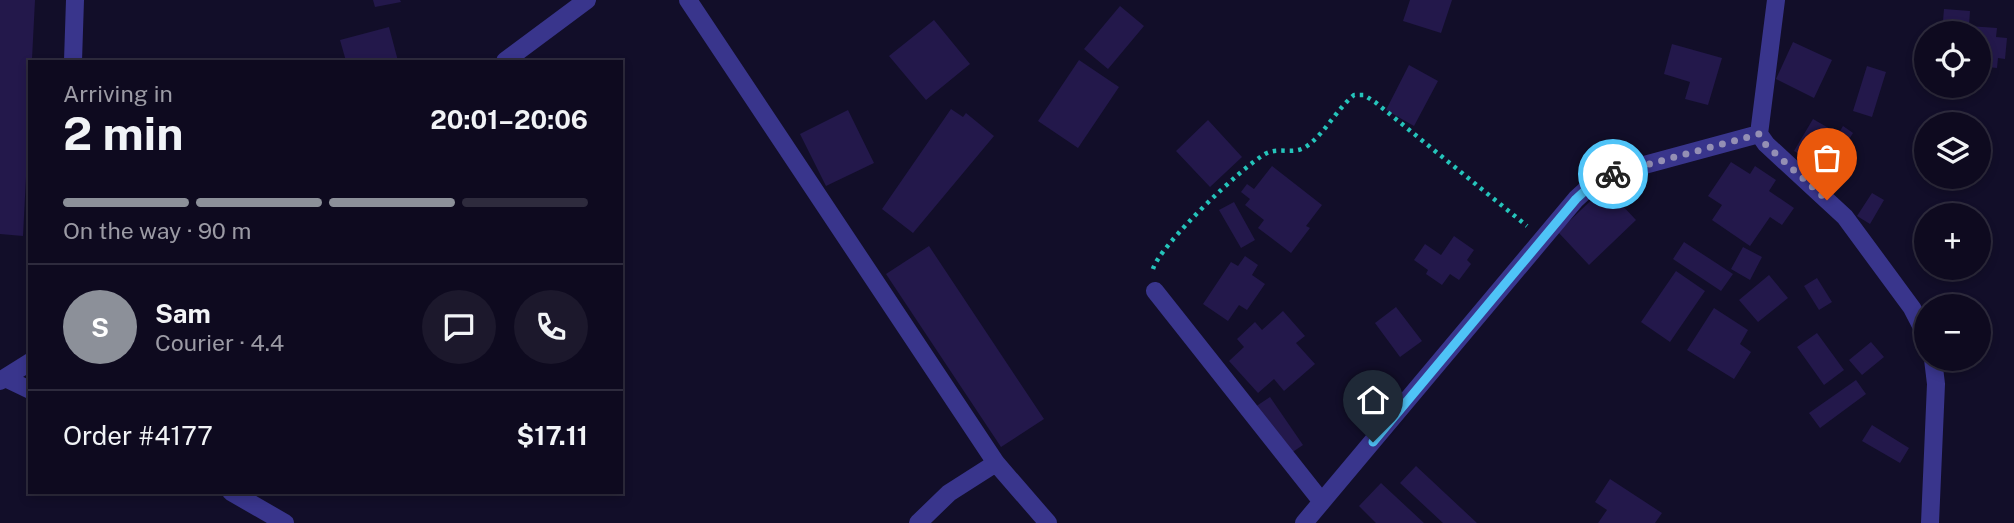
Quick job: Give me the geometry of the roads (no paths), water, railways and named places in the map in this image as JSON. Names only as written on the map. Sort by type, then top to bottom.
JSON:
[{"type":"street","points":[[72,60],[75,0]]},
{"type":"street","points":[[506,60],[587,0]]},
{"type":"street","points":[[688,0],[996,463],[1048,523]]},
{"type":"street","points":[[1776,0],[1759,134],[1766,145],[1844,217],[1914,311]]},
{"type":"street","points":[[1304,523],[1576,199],[1600,177],[1759,134]]},
{"type":"street","points":[[1155,291],[1322,502]]},
{"type":"street","points":[[2,379],[28,363]]},
{"type":"street","points":[[1930,523],[1934,371]]},
{"type":"street","points":[[2,379],[28,389]]},
{"type":"street","points":[[918,523],[948,493],[996,463]]},
{"type":"street","points":[[234,494],[285,523]]}]
